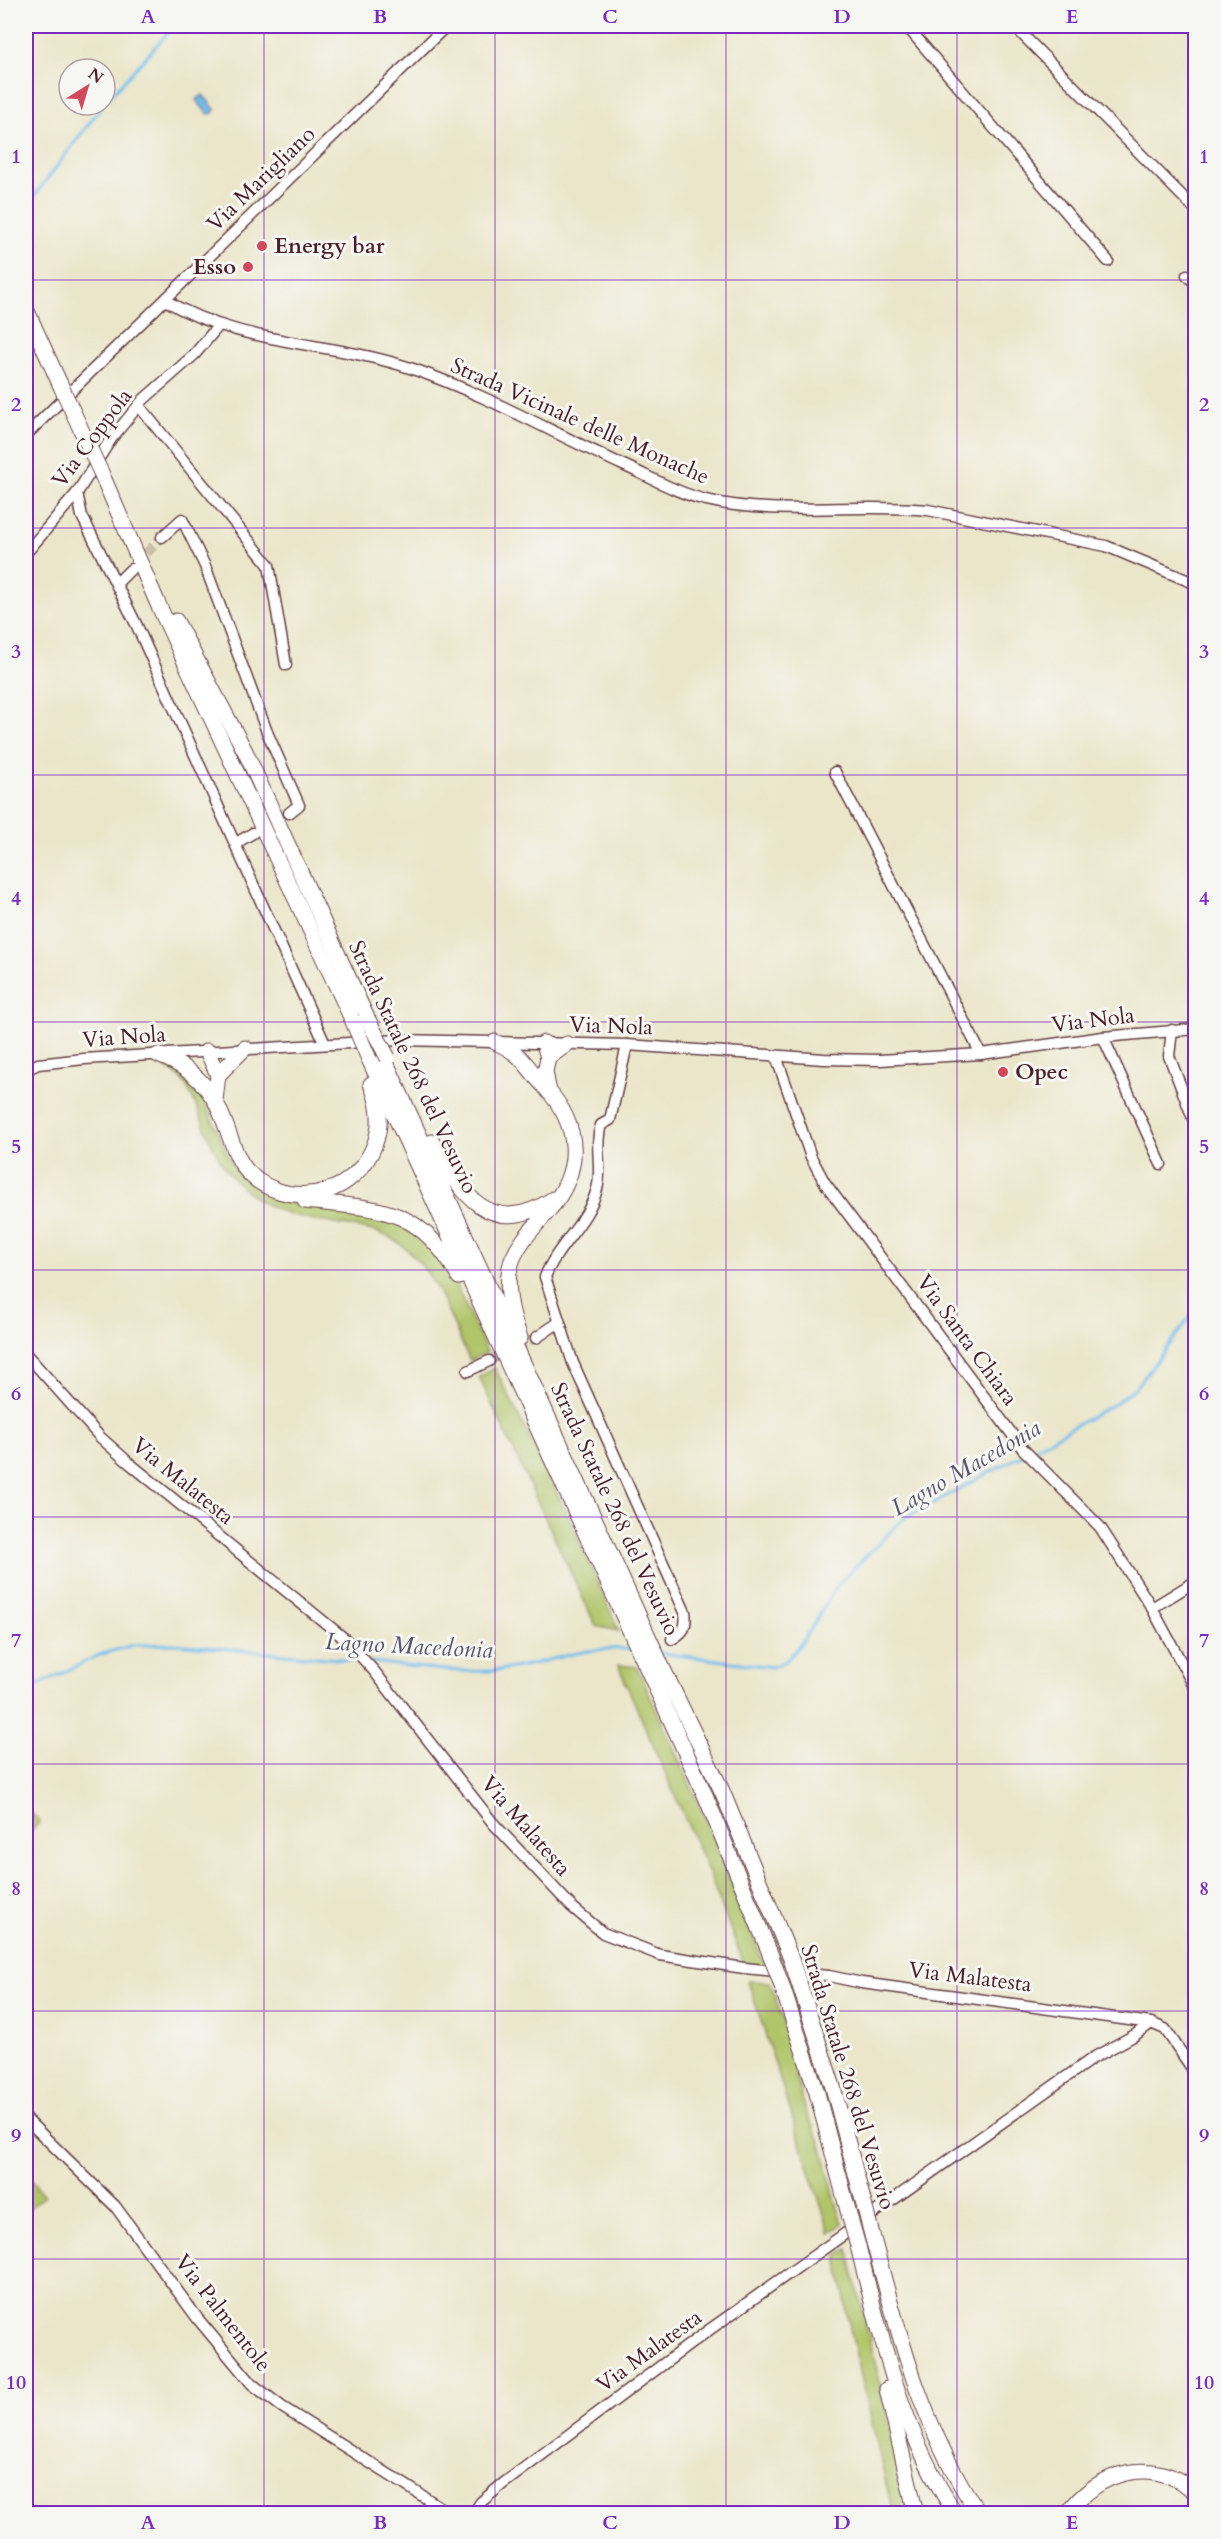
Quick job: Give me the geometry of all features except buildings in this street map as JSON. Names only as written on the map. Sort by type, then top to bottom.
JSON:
[{"type":"highway","name":"Strada Statale 268 del Vesuvio","points":[[26,309],[137,551],[158,604],[319,950],[375,1059],[570,1466],[636,1627]]},
{"type":"highway","name":"Strada Statale 268 del Vesuvio","points":[[137,551],[245,751],[353,1017]]},
{"type":"highway","points":[[495,1042],[515,1051],[549,1092],[570,1129],[574,1144],[573,1168],[560,1194],[522,1241],[513,1259],[508,1279],[518,1331],[570,1466]]},
{"type":"highway","points":[[529,1068],[544,1048],[567,1044]]},
{"type":"highway","points":[[218,1075],[245,1048]]},
{"type":"highway","points":[[544,1048],[549,1092]]},
{"type":"highway","points":[[199,1078],[198,1063],[205,1051],[215,1062],[218,1075],[215,1100]]},
{"type":"highway","points":[[158,1055],[176,1062],[199,1078],[215,1100],[238,1157],[251,1174],[274,1190],[298,1196],[306,1202],[378,1209],[395,1214],[425,1232],[443,1250],[508,1364]]},
{"type":"highway","name":"Strada Statale 268 del Vesuvio","points":[[375,1059],[508,1364],[656,1669],[722,1791],[789,1956],[833,2087],[898,2334],[919,2397],[948,2462],[979,2514]]},
{"type":"highway","points":[[375,1059],[459,1188],[473,1202],[487,1210],[512,1215],[530,1212],[560,1194]]},
{"type":"highway","points":[[298,1196],[332,1190],[352,1178],[370,1155],[379,1132],[380,1111],[375,1093],[375,1059]]},
{"type":"highway","name":"Strada Statale 268 del Vesuvio","points":[[656,1669],[781,1983],[814,2083],[877,2320],[914,2437],[956,2514]]},
{"type":"highway","points":[[877,2320],[887,2389],[916,2514]]},
{"type":"highway","points":[[1066,2514],[1078,2498],[1093,2485],[1111,2476],[1129,2472],[1148,2472],[1168,2476],[1196,2493]]},
{"type":"highway","points":[[966,2495],[985,2514]]},
{"type":"street","name":"Via Marigliano","points":[[26,435],[446,26]]},
{"type":"street","points":[[1014,26],[1196,210]]},
{"type":"street","points":[[908,28],[1108,261]]},
{"type":"street","points":[[1186,275],[1196,284]]},
{"type":"street","name":"Strada Vicinale delle Monache","points":[[165,300],[219,325],[412,368],[463,389],[663,484],[704,499],[782,508],[898,507],[938,512],[1106,546],[1196,584]]},
{"type":"street","name":"Via Coppola","points":[[26,553],[77,493],[111,439],[139,406],[194,355],[219,325]]},
{"type":"street","points":[[139,406],[269,565],[286,665]]},
{"type":"street","points":[[77,493],[82,516],[236,843],[325,1044]]},
{"type":"street","points":[[162,537],[182,519],[205,566],[267,732],[299,805],[288,813]]},
{"type":"street","points":[[116,584],[131,569]]},
{"type":"street","points":[[835,772],[981,1054]]},
{"type":"street","points":[[236,843],[253,833]]},
{"type":"street","name":"Via Nola","points":[[567,1044],[854,1060],[981,1054],[1103,1037],[1196,1029]]},
{"type":"street","points":[[1172,1030],[1169,1056],[1196,1126]]},
{"type":"street","points":[[1103,1037],[1161,1164]]},
{"type":"street","name":"Via Nola","points":[[26,1070],[38,1064],[84,1059],[398,1040],[495,1042],[544,1048]]},
{"type":"street","points":[[627,1046],[610,1120],[601,1125],[598,1135],[598,1187],[591,1206],[550,1263],[545,1277],[558,1323],[685,1612],[687,1624],[682,1633],[672,1640]]},
{"type":"street","name":"Via Santa Chiara","points":[[776,1056],[807,1146],[825,1183],[1023,1449],[1100,1527],[1152,1608],[1196,1690]]},
{"type":"street","points":[[536,1338],[558,1323]]},
{"type":"street","name":"Via Malatesta","points":[[26,1354],[100,1437],[345,1639],[381,1679],[501,1831],[572,1907],[603,1933],[648,1952],[702,1962],[829,1976],[862,1983],[1151,2023]]},
{"type":"street","points":[[468,1371],[489,1360]]},
{"type":"street","points":[[1152,1608],[1196,1581]]},
{"type":"street","points":[[1151,2023],[1165,2029],[1196,2074]]},
{"type":"street","name":"Via Malatesta","points":[[473,2514],[481,2502],[504,2483],[709,2330],[1093,2058],[1135,2035],[1151,2023]]},
{"type":"street","name":"Via Palmentole","points":[[26,2119],[115,2206],[136,2231],[198,2319],[252,2384],[282,2407],[451,2514]]},
{"type":"green space","points":[[160,1062],[182,1072],[200,1091],[230,1160],[239,1174],[260,1191],[297,1205],[368,1211],[419,1233],[449,1270],[487,1352],[470,1361],[429,1275],[404,1247],[376,1232],[283,1212],[263,1203],[239,1184],[227,1171],[212,1145],[186,1085]]},
{"type":"green space","points":[[495,1368],[565,1509],[619,1631],[596,1626],[479,1377]]},
{"type":"green space","points":[[618,1665],[637,1667],[706,1820],[765,1967],[744,1964],[708,1871]]},
{"type":"green space","points":[[26,1809],[40,1821],[26,1838]]},
{"type":"green space","points":[[748,1981],[770,1982],[792,2048],[796,2076],[806,2113],[820,2141],[842,2224],[830,2233]]},
{"type":"green space","points":[[26,2173],[44,2196],[26,2211]]},
{"type":"green space","points":[[848,2249],[911,2513],[893,2513],[850,2328],[837,2256]]},
{"type":"water","points":[[203,95],[215,109],[213,113],[208,114],[196,100]]},
{"type":"waterway","points":[[117,89],[174,26]]},
{"type":"waterway","points":[[26,207],[94,117]]},
{"type":"waterway","name":"Lagno Macedonia","points":[[1030,1451],[1114,1404],[1135,1388],[1196,1310]]},
{"type":"waterway","name":"Lagno Macedonia","points":[[661,1653],[772,1667],[787,1660],[803,1641],[839,1583],[903,1519],[1024,1454]]},
{"type":"waterway","name":"Lagno Macedonia","points":[[26,1691],[99,1655],[133,1645],[174,1644],[361,1661]]},
{"type":"waterway","name":"Lagno Macedonia","points":[[371,1662],[445,1670],[490,1671],[597,1650],[634,1650]]},
{"type":"tunnel","points":[[136,564],[162,537]]},
{"type":"tunnel","points":[[489,1361],[536,1338]]},
{"type":"place","name":"Energy bar","points":[[262,246]]},
{"type":"place","name":"Esso","points":[[248,267]]},
{"type":"place","name":"Opec","points":[[1003,1072]]}]
